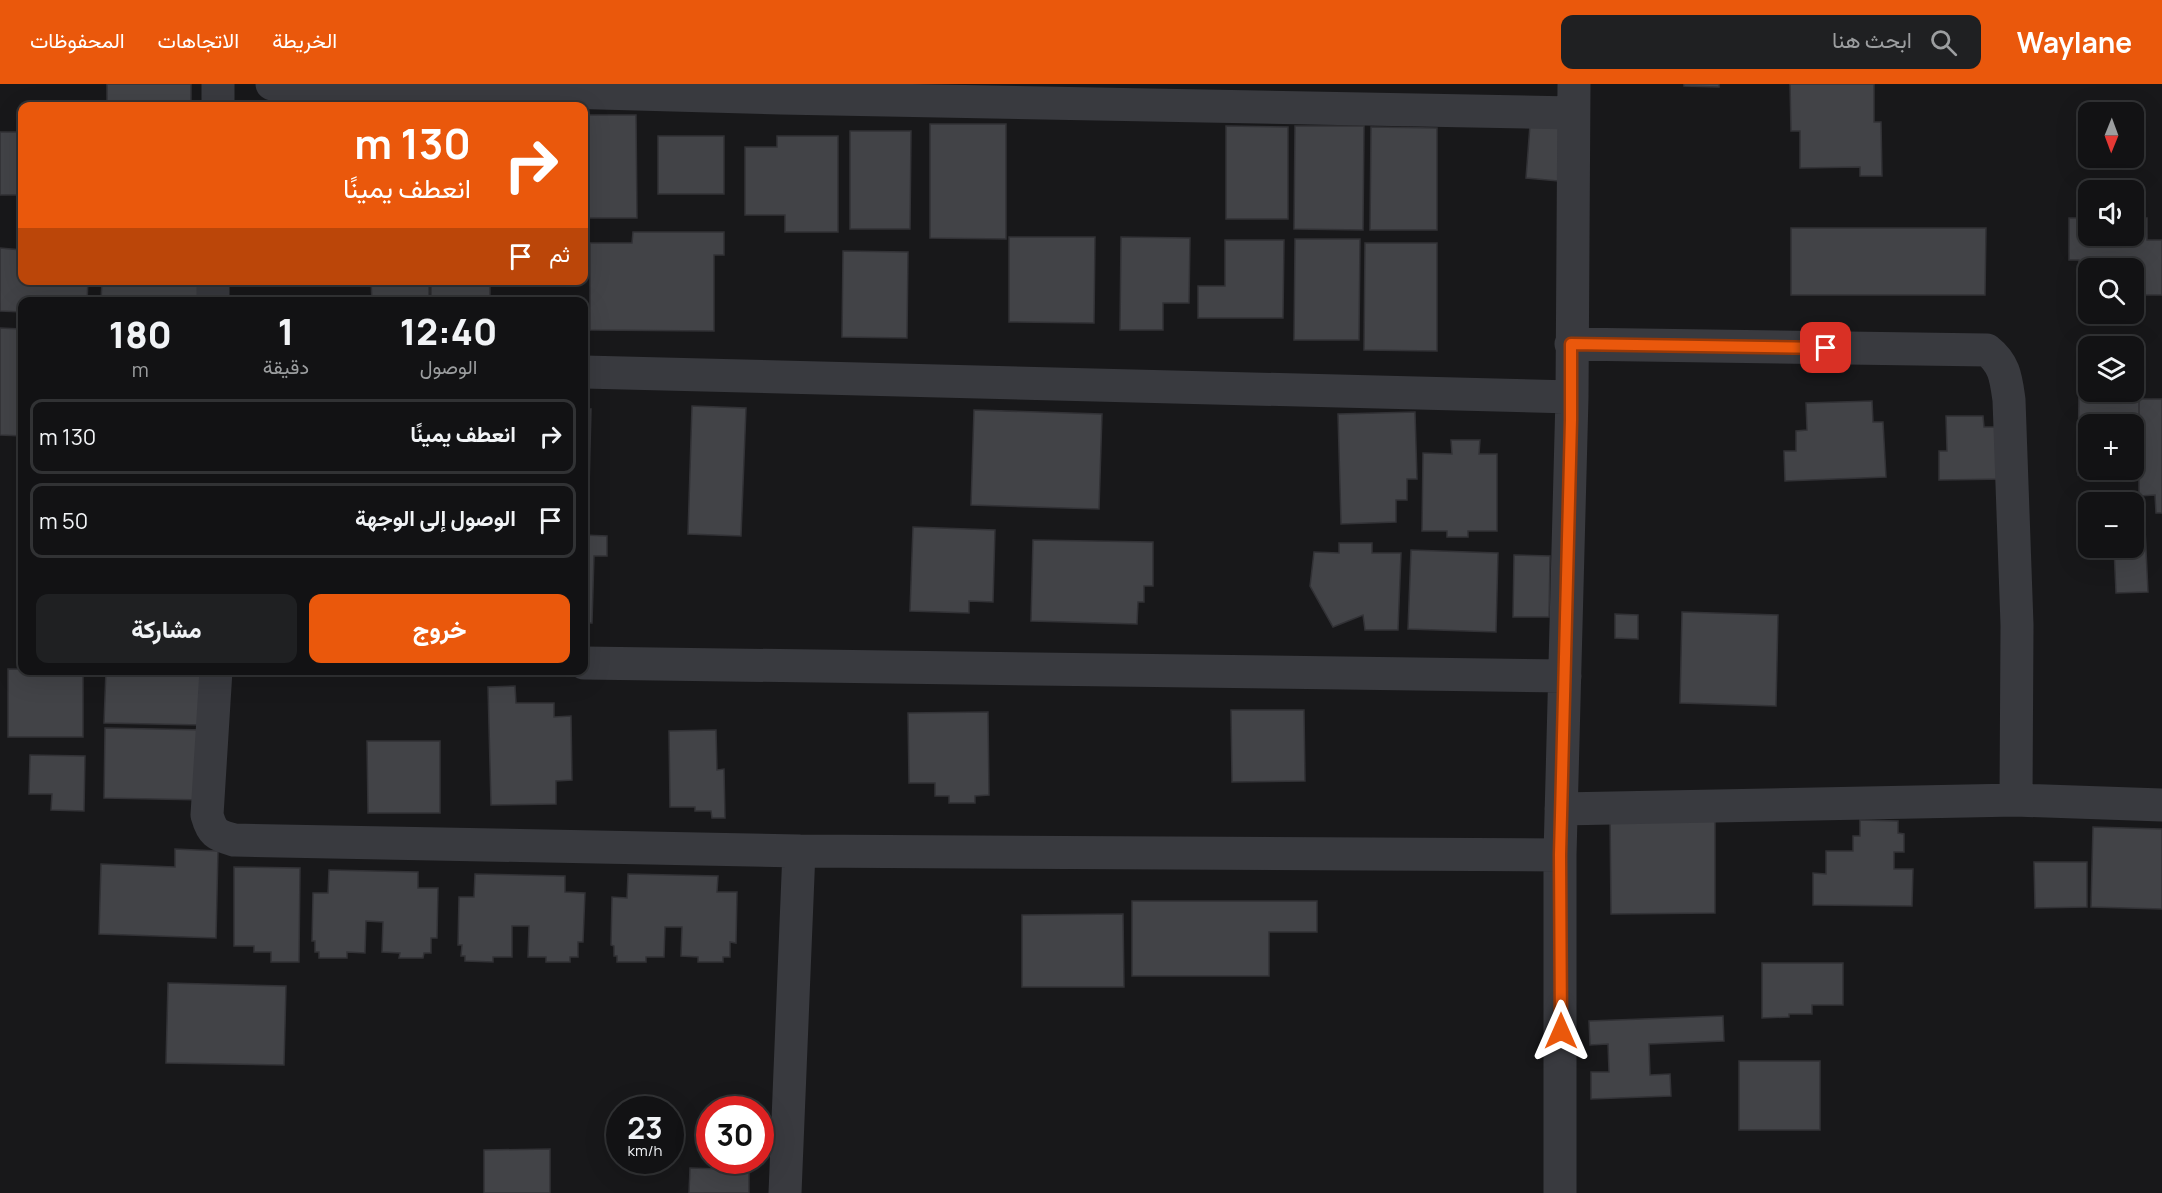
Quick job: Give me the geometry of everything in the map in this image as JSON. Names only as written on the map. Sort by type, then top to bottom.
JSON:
[{"type":"street","points":[[218,84],[218,102]]},
{"type":"street","points":[[272,84],[781,98],[1573,99],[1572,397],[1560,855],[1560,1193]]},
{"type":"street","points":[[1571,344],[1988,350],[1998,359],[2006,378],[2008,400],[2017,625],[2016,800]]},
{"type":"street","points":[[588,372],[1572,397]]},
{"type":"street","points":[[588,663],[1565,676]]},
{"type":"street","points":[[216,675],[207,815],[211,828],[219,836],[234,840],[799,851],[1560,855]]},
{"type":"street","points":[[1561,809],[2016,800],[2162,805]]},
{"type":"street","points":[[784,1193],[799,851]]},
{"type":"building","points":[[107,84],[191,84],[191,102],[107,102]]},
{"type":"building","points":[[1684,84],[1719,84],[1719,87],[1684,86]]},
{"type":"building","points":[[1790,84],[1874,84],[1874,122],[1881,122],[1882,176],[1860,176],[1860,167],[1800,168],[1800,131],[1791,131]]},
{"type":"building","points":[[588,115],[636,115],[637,218],[588,218]]},
{"type":"building","points":[[930,124],[1006,124],[1006,239],[930,238]]},
{"type":"building","points":[[1530,125],[1561,128],[1558,181],[1526,178]]},
{"type":"building","points":[[1226,126],[1288,127],[1288,219],[1226,219]]},
{"type":"building","points":[[1295,126],[1364,126],[1363,230],[1294,229]]},
{"type":"building","points":[[1371,127],[1437,128],[1437,230],[1370,230]]},
{"type":"building","points":[[850,131],[911,131],[910,229],[850,229]]},
{"type":"building","points":[[0,132],[18,132],[18,195],[0,195]]},
{"type":"building","points":[[658,136],[724,136],[724,194],[658,194]]},
{"type":"building","points":[[777,136],[838,136],[838,232],[785,232],[785,215],[745,215],[745,147],[777,147]]},
{"type":"building","points":[[2069,218],[2078,218],[2078,246],[2144,246],[2144,218],[2147,218],[2147,240],[2162,240],[2162,295],[2144,295],[2144,258],[2069,260]]},
{"type":"building","points":[[1791,228],[1986,228],[1985,295],[1791,295]]},
{"type":"building","points":[[633,232],[724,232],[724,255],[714,255],[714,331],[590,330],[590,243],[632,243]]},
{"type":"building","points":[[1009,237],[1095,237],[1094,323],[1009,322]]},
{"type":"building","points":[[1121,237],[1190,238],[1189,303],[1163,303],[1163,330],[1120,330]]},
{"type":"building","points":[[1295,239],[1360,239],[1359,340],[1294,340]]},
{"type":"building","points":[[1225,240],[1284,240],[1283,318],[1198,318],[1198,286],[1225,286]]},
{"type":"building","points":[[1365,243],[1437,243],[1437,351],[1364,350]]},
{"type":"building","points":[[0,248],[18,250],[18,285],[88,285],[87,297],[18,297],[18,312],[0,311]]},
{"type":"building","points":[[843,251],[908,252],[907,338],[842,337]]},
{"type":"building","points":[[102,285],[202,285],[202,297],[101,297]]},
{"type":"building","points":[[371,285],[429,285],[429,297],[372,297]]},
{"type":"building","points":[[431,285],[490,285],[490,297],[431,297]]},
{"type":"building","points":[[0,328],[18,329],[18,436],[0,435]]},
{"type":"building","points":[[2144,399],[2162,399],[2162,513],[2156,513],[2155,495],[2144,496],[2144,492],[2139,492],[2139,480],[2144,480],[2144,414],[2139,414],[2139,402],[2144,402]]},
{"type":"building","points":[[1872,401],[1873,422],[1883,422],[1886,477],[1785,481],[1784,451],[1796,451],[1796,431],[1807,430],[1806,403]]},
{"type":"building","points":[[2079,402],[2139,402],[2139,414],[2079,414]]},
{"type":"building","points":[[692,406],[746,408],[741,536],[688,534]]},
{"type":"building","points":[[588,409],[591,409],[589,489]]},
{"type":"building","points":[[974,410],[1102,414],[1099,509],[971,505]]},
{"type":"building","points":[[1415,412],[1417,479],[1407,479],[1407,500],[1396,500],[1396,522],[1341,524],[1338,414]]},
{"type":"building","points":[[1946,416],[1983,416],[1984,427],[2005,427],[2006,479],[1939,480],[1939,451],[1947,451]]},
{"type":"building","points":[[1451,440],[1480,440],[1479,454],[1497,454],[1497,531],[1468,531],[1468,537],[1447,537],[1447,531],[1422,531],[1423,453],[1452,454]]},
{"type":"building","points":[[913,527],[995,530],[993,602],[969,601],[969,613],[910,611]]},
{"type":"building","points":[[2145,529],[2148,592],[2116,593],[2114,558],[2144,558]]},
{"type":"building","points":[[588,535],[607,536],[607,556],[594,556],[592,623],[588,623]]},
{"type":"building","points":[[1033,540],[1153,542],[1153,586],[1144,586],[1144,602],[1138,602],[1137,624],[1031,621]]},
{"type":"building","points":[[1339,543],[1372,543],[1372,553],[1401,553],[1398,630],[1365,630],[1363,615],[1333,627],[1310,586],[1314,552],[1339,553]]},
{"type":"building","points":[[1411,550],[1498,553],[1496,632],[1408,629]]},
{"type":"building","points":[[1514,555],[1550,556],[1549,617],[1513,617]]},
{"type":"building","points":[[1682,612],[1778,615],[1776,706],[1680,703]]},
{"type":"building","points":[[1615,614],[1638,615],[1638,639],[1615,638]]},
{"type":"building","points":[[8,669],[18,669],[18,675],[83,675],[83,737],[8,737]]},
{"type":"building","points":[[106,675],[203,675],[202,725],[104,723]]},
{"type":"building","points":[[515,686],[516,703],[554,703],[554,717],[571,716],[572,780],[556,781],[556,804],[491,805],[488,687]]},
{"type":"building","points":[[1231,710],[1304,710],[1305,781],[1232,782]]},
{"type":"building","points":[[988,712],[989,795],[975,796],[975,803],[949,803],[949,796],[935,796],[935,783],[909,783],[908,713]]},
{"type":"building","points":[[105,728],[206,730],[204,800],[104,798]]},
{"type":"building","points":[[716,730],[717,770],[724,769],[725,818],[712,818],[711,811],[695,811],[695,807],[670,807],[669,731]]},
{"type":"building","points":[[367,741],[440,741],[440,813],[368,813]]},
{"type":"building","points":[[30,755],[85,756],[84,811],[51,810],[52,794],[29,794]]},
{"type":"building","points":[[1610,813],[1715,813],[1715,913],[1611,914]]},
{"type":"building","points":[[1860,820],[1898,821],[1898,833],[1904,834],[1904,852],[1894,852],[1894,869],[1913,869],[1912,906],[1813,905],[1813,873],[1826,874],[1826,851],[1853,851],[1853,836],[1860,836]]},
{"type":"building","points":[[2093,827],[2162,829],[2162,909],[2091,907]]},
{"type":"building","points":[[175,849],[218,851],[216,938],[99,934],[101,864],[175,867]]},
{"type":"building","points":[[2034,862],[2087,862],[2087,907],[2035,908]]},
{"type":"building","points":[[234,867],[300,868],[299,962],[271,962],[271,952],[254,952],[254,946],[234,946]]},
{"type":"building","points":[[329,870],[418,872],[418,888],[438,888],[437,938],[431,938],[431,953],[424,953],[423,958],[399,958],[400,953],[382,952],[383,922],[366,921],[365,953],[347,952],[347,958],[319,958],[319,952],[315,952],[315,941],[312,941],[313,893],[328,893]]},
{"type":"building","points":[[475,874],[565,876],[565,892],[585,893],[583,942],[578,942],[578,957],[570,957],[570,962],[546,962],[546,957],[528,957],[529,926],[512,926],[512,957],[493,957],[493,962],[465,961],[465,956],[461,956],[462,945],[458,945],[459,897],[474,897]]},
{"type":"building","points":[[628,874],[718,876],[717,892],[737,892],[736,943],[730,942],[730,957],[723,957],[723,962],[698,962],[698,957],[681,956],[682,927],[665,927],[664,957],[646,957],[646,962],[617,962],[617,956],[614,956],[614,946],[611,945],[612,897],[627,898]]},
{"type":"building","points":[[1132,901],[1317,901],[1317,932],[1269,932],[1269,976],[1132,976]]},
{"type":"building","points":[[1123,914],[1124,987],[1022,987],[1022,915]]},
{"type":"building","points":[[1762,963],[1843,963],[1843,1005],[1812,1005],[1812,1014],[1789,1014],[1789,1017],[1762,1018]]},
{"type":"building","points":[[168,983],[286,986],[284,1065],[166,1063]]},
{"type":"building","points":[[1723,1016],[1724,1041],[1649,1044],[1650,1075],[1670,1074],[1671,1096],[1591,1099],[1591,1072],[1609,1072],[1608,1044],[1590,1045],[1589,1021]]},
{"type":"building","points":[[1739,1061],[1820,1061],[1820,1130],[1739,1130]]},
{"type":"building","points":[[550,1149],[550,1193],[484,1193],[484,1150]]},
{"type":"building","points":[[690,1168],[696,1168],[696,1174],[749,1174],[749,1193],[689,1193]]},
{"type":"route","points":[[1561,1031],[1560,855],[1572,397],[1571,344],[1826,348]]}]
